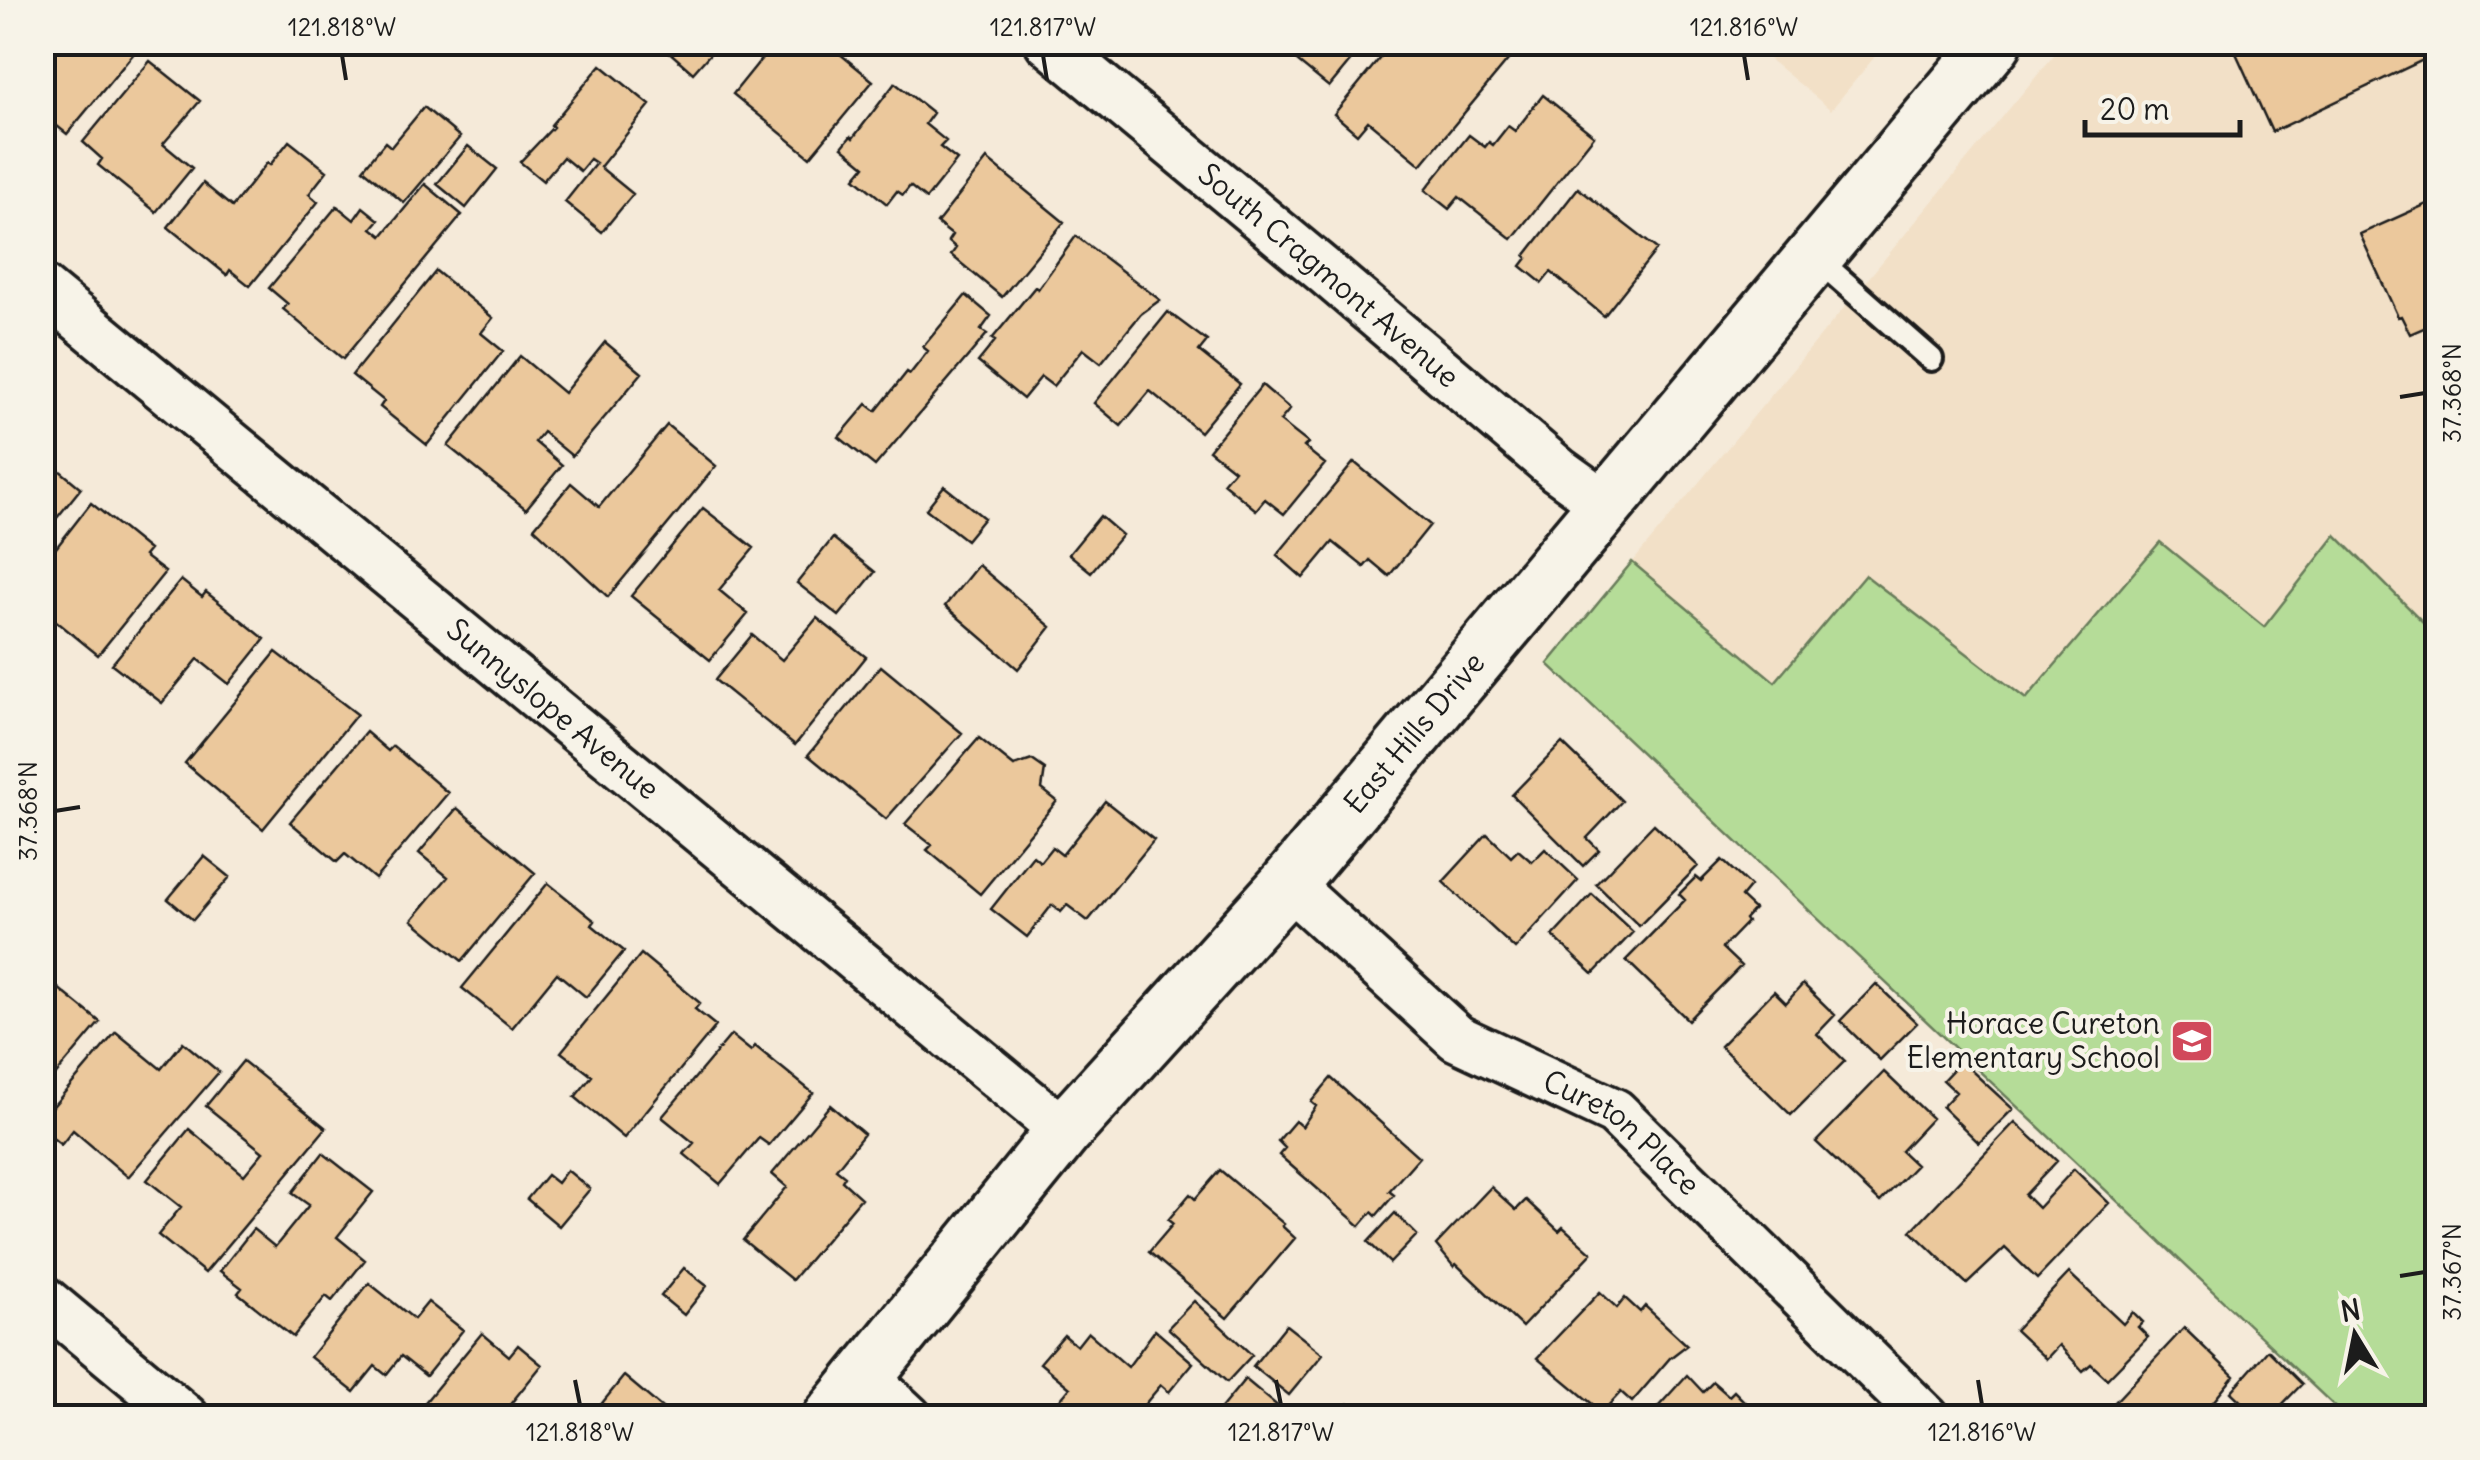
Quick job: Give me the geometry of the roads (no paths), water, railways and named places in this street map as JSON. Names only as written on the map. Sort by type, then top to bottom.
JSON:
[{"type":"street","name":"South Cragmont Avenue","points":[[1048,42],[1558,470],[1608,506]]},
{"type":"street","name":"East Hills Drive","points":[[831,1418],[1064,1131],[1288,884],[1994,42]]},
{"type":"street","name":"Sunnyslope Avenue","points":[[42,288],[1064,1131]]},
{"type":"street","name":"Cureton Place","points":[[1288,884],[1457,1038],[1615,1112],[1926,1418]]},
{"type":"street","points":[[42,1298],[186,1418]]},
{"type":"street","points":[[864,1376],[909,1418]]},
{"type":"lane","points":[[1815,257],[1932,359]]},
{"type":"place","name":"Horace Cureton Elementary School","points":[[2192,1041]]}]
